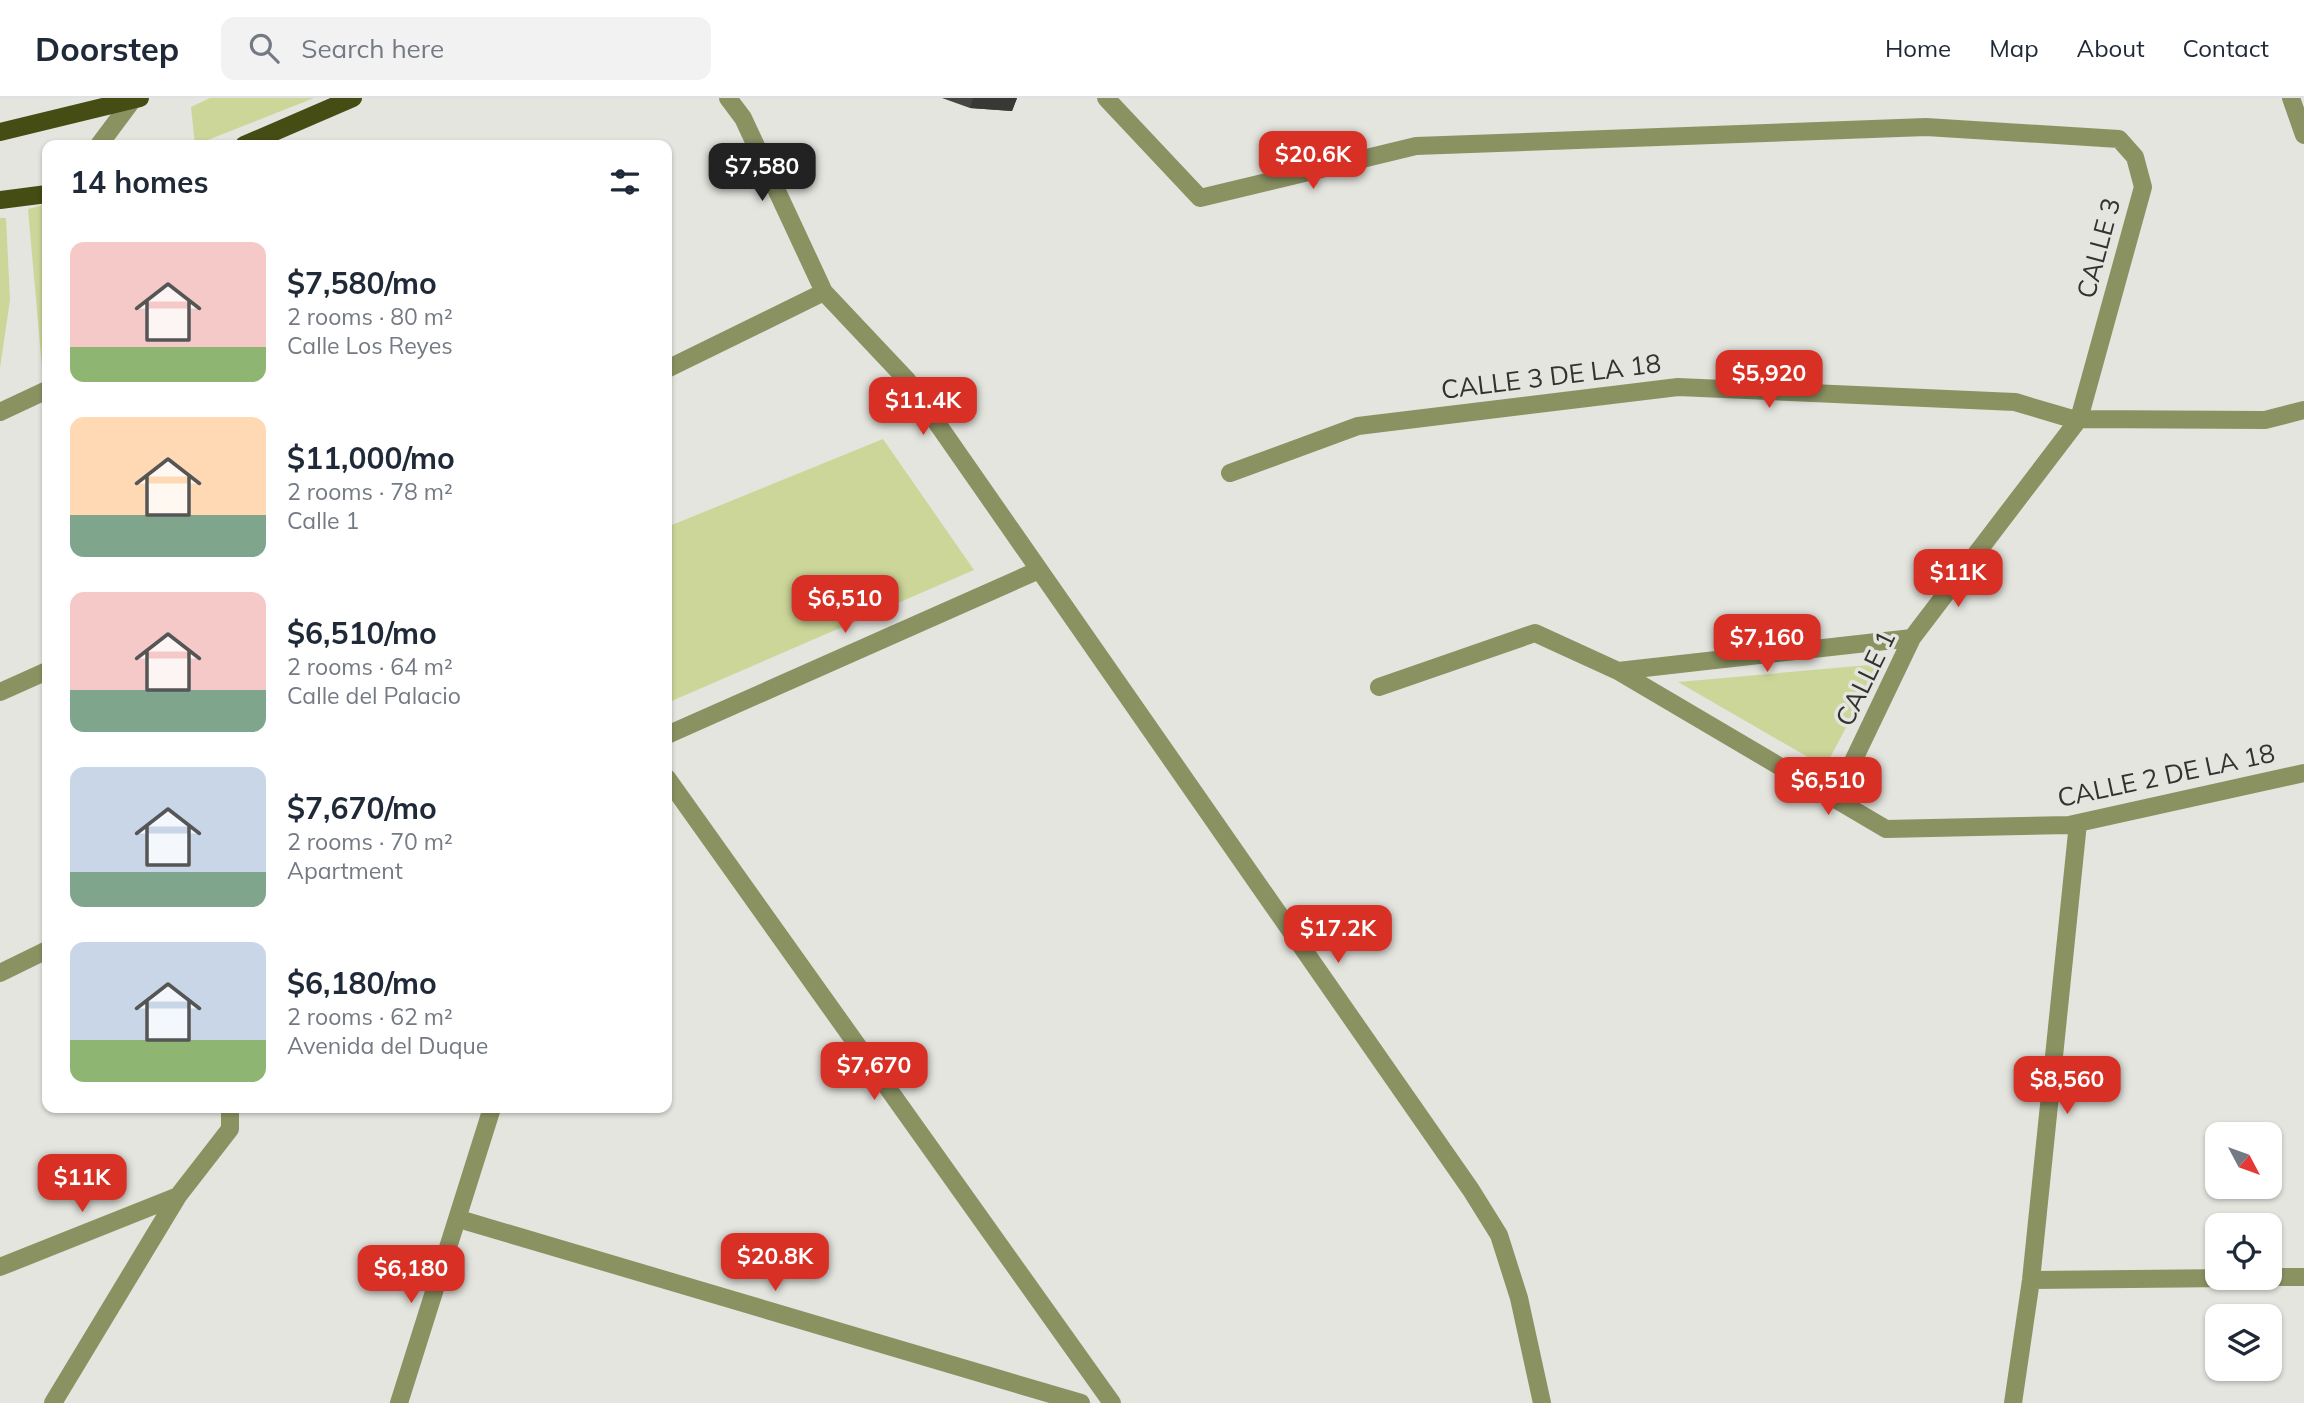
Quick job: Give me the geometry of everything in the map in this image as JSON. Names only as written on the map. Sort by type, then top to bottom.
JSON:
[{"type":"main road","points":[[0,132],[136,98]]},
{"type":"main road","points":[[256,140],[353,98]]},
{"type":"main road","points":[[0,200],[42,195]]},
{"type":"street","points":[[103,140],[136,98]]},
{"type":"street","points":[[728,98],[743,118],[824,292],[907,380],[1471,1190],[1499,1235],[1519,1298],[1542,1403]]},
{"type":"street","name":"CALLE 3","points":[[1105,98],[1200,198],[1416,146],[1926,127],[2119,139],[2135,157],[2143,187],[2079,419]]},
{"type":"street","points":[[2291,98],[2304,135]]},
{"type":"street","points":[[672,367],[824,292]]},
{"type":"street","name":"CALLE 3 DE LA 18","points":[[1230,473],[1358,426],[1678,387],[2015,402],[2079,419],[2265,420],[2304,410]]},
{"type":"street","points":[[0,412],[42,392]]},
{"type":"street","name":"CALLE 1","points":[[1835,799],[1912,638],[2079,419]]},
{"type":"street","points":[[672,733],[1039,570]]},
{"type":"street","name":"CALLE 2 DE LA 18","points":[[1380,687],[1535,633],[1618,671],[1886,829],[2069,825],[2304,774]]},
{"type":"street","points":[[1618,671],[1912,638]]},
{"type":"street","points":[[0,692],[42,673]]},
{"type":"street","points":[[672,785],[1112,1403]]},
{"type":"street","points":[[2013,1403],[2031,1280],[2078,823]]},
{"type":"street","points":[[0,973],[42,952]]},
{"type":"street","points":[[53,1403],[178,1196],[230,1129],[230,1113]]},
{"type":"street","points":[[399,1403],[491,1113]]},
{"type":"street","points":[[0,1267],[178,1196]]},
{"type":"street","points":[[459,1219],[1081,1403]]},
{"type":"street","points":[[2282,1277],[2304,1277]]},
{"type":"street","points":[[2031,1280],[2205,1278]]},
{"type":"green space","points":[[210,98],[314,98],[208,140],[194,140],[191,107]]},
{"type":"green space","points":[[42,205],[42,367],[28,209]]},
{"type":"green space","points":[[0,218],[6,218],[10,300],[0,368]]},
{"type":"green space","points":[[883,439],[974,570],[672,701],[672,525]]},
{"type":"green space","points":[[1880,664],[1825,767],[1678,682]]}]
